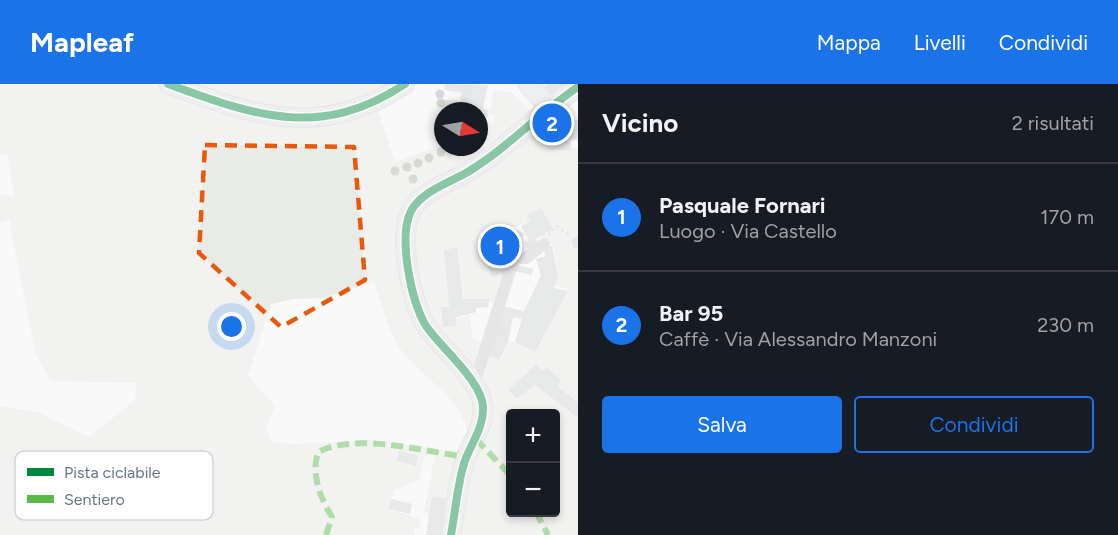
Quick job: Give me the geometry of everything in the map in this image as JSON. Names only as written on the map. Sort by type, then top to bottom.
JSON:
[{"type":"street","points":[[168,84],[257,114],[297,120],[316,119],[354,111],[389,95],[405,84]]},
{"type":"street","points":[[528,84],[548,107]]},
{"type":"street","points":[[451,535],[463,464],[481,423],[482,398],[426,326],[418,310],[410,283],[407,223],[417,202],[481,164],[537,121],[548,107],[578,88]]},
{"type":"street","points":[[548,107],[578,102]]},
{"type":"street","points":[[474,385],[514,258],[526,258],[544,244]]},
{"type":"path","points":[[544,244],[546,237],[557,226],[578,243]]},
{"type":"highlighted area","points":[[205,145],[354,147],[365,280],[281,327],[199,253]]},
{"type":"shaded area","points":[[0,84],[148,84],[269,124],[306,126],[354,120],[378,111],[395,162],[434,147],[434,156],[482,156],[416,200],[408,284],[478,401],[451,499],[432,496],[429,515],[424,512],[436,449],[424,458],[420,479],[394,491],[389,509],[420,519],[421,527],[415,528],[414,535],[0,535],[0,406],[38,412],[89,437],[135,400],[136,383],[50,381],[36,355],[9,220],[0,223],[0,194],[14,197],[7,155],[0,155]],"holes":[[[374,282],[397,344],[405,356],[445,394],[462,416],[467,430],[457,451],[365,440],[292,444],[272,442],[266,428],[275,406],[248,376],[271,304],[293,299],[322,298]]]},
{"type":"shaded area","points":[[192,84],[395,84],[347,105],[331,109],[295,111],[260,106]]},
{"type":"shaded area","points":[[494,90],[512,93],[531,111],[519,121],[524,128],[488,152],[488,123],[493,124],[495,115],[489,114]]},
{"type":"shaded area","points":[[548,115],[547,149],[570,150],[570,147],[578,149],[578,402],[557,386],[561,380],[547,367],[543,371],[536,365],[509,389],[516,399],[535,385],[578,418],[578,535],[455,535],[488,355],[499,360],[508,342],[515,342],[535,352],[568,289],[555,285],[558,276],[553,245],[544,244],[540,237],[553,229],[540,208],[528,215],[530,221],[480,239],[491,276],[503,273],[493,303],[489,302],[489,299],[463,299],[457,247],[444,250],[449,307],[441,307],[443,327],[456,326],[456,317],[465,317],[465,313],[469,313],[473,339],[483,343],[475,370],[429,326],[409,246],[417,212]]},
{"type":"building","points":[[445,84],[488,85],[484,102],[446,102],[446,100],[460,101],[461,93],[444,90]]},
{"type":"building","points":[[548,84],[572,84],[550,103],[539,90]]},
{"type":"building","points":[[548,119],[578,120],[578,140],[571,140],[570,150],[547,150]]},
{"type":"building","points":[[541,208],[553,229],[536,239],[539,244],[528,250],[524,242],[529,240],[521,226],[530,221],[527,215]]},
{"type":"building","points":[[517,230],[524,234],[518,248],[511,244]]},
{"type":"building","points":[[496,234],[507,272],[491,277],[480,239]]},
{"type":"building","points":[[552,246],[558,276],[554,288],[568,291],[535,352],[515,342],[522,319],[513,317],[508,342],[499,360],[488,355],[502,306],[524,311],[541,275],[536,259],[545,256],[544,247]]},
{"type":"building","points":[[457,247],[463,299],[489,299],[489,302],[488,307],[476,308],[476,312],[456,317],[456,326],[443,327],[441,307],[449,307],[444,250]]},
{"type":"building","points":[[516,265],[533,269],[532,275],[514,271]]},
{"type":"building","points":[[536,365],[543,371],[547,367],[561,380],[557,386],[578,402],[578,418],[535,385],[516,399],[509,389]]},
{"type":"building","points":[[399,451],[418,456],[416,466],[397,461]]},
{"type":"building","points":[[432,496],[451,499],[446,535],[426,535]]},
{"type":"building","points":[[391,499],[412,504],[410,514],[389,509]]},
{"type":"marked path","points":[[476,439],[506,471]]},
{"type":"marked path","points":[[326,535],[332,517],[324,502],[316,477],[318,452],[334,446],[371,443],[467,457]]},
{"type":"marked path","points":[[539,517],[548,535]]},
{"type":"cycle path","points":[[168,84],[259,113],[288,117],[316,117],[345,112],[374,101],[405,84]]},
{"type":"cycle path","points":[[451,535],[463,467],[481,423],[483,407],[476,386],[426,326],[421,315],[408,269],[407,222],[415,204],[421,198],[481,163],[578,87]]},
{"type":"place","name":"Bar 95","points":[[552,123]]},
{"type":"place","name":"Pasquale Fornari","points":[[500,246]]}]
